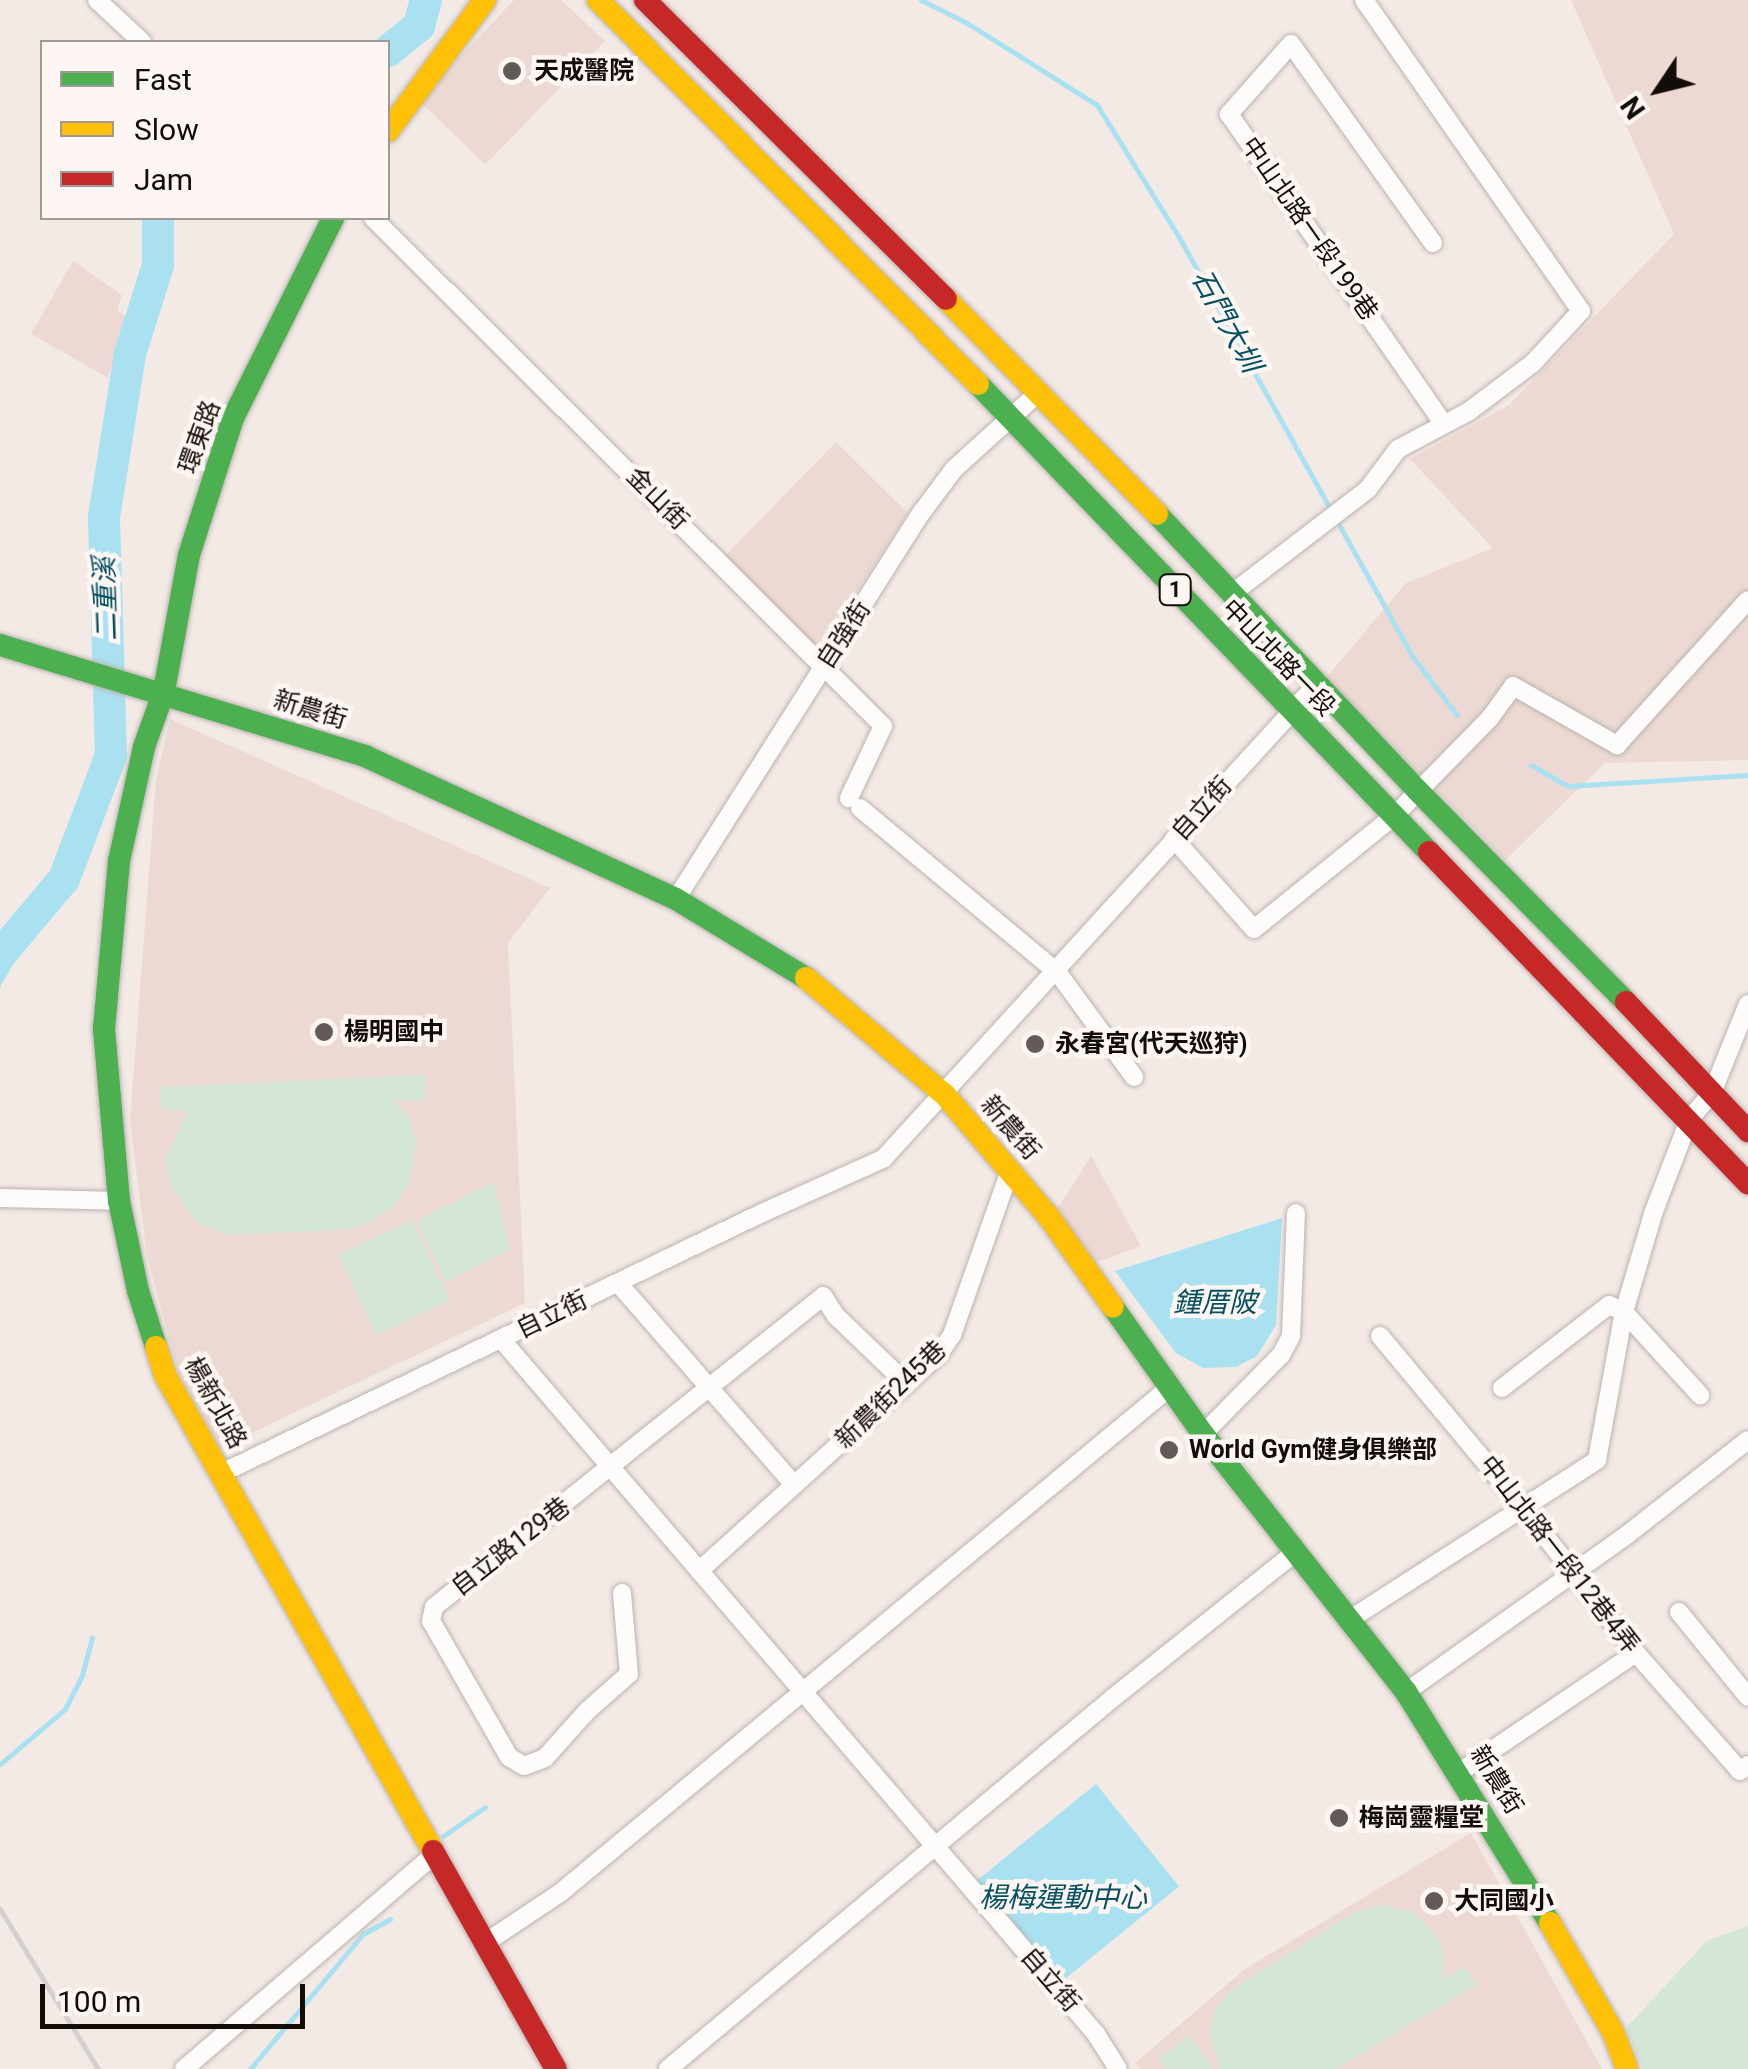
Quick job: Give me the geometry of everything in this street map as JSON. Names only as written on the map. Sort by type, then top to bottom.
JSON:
[{"type":"street","points":[[97,0],[140,40]]},
{"type":"street","points":[[390,128],[485,0]]},
{"type":"street","name":"中山北路一段","points":[[598,0],[1010,416],[1748,1184]]},
{"type":"street","name":"中山北路一段","points":[[645,0],[1234,592],[1418,791],[1509,879],[1748,1131]]},
{"type":"street","points":[[1234,592],[1368,489],[1398,449],[1444,424],[1533,363],[1581,311],[1364,0]]},
{"type":"street","name":"中山北路一段199巷","points":[[1433,243],[1290,44],[1230,114],[1444,424]]},
{"type":"street","name":"環東路","points":[[163,691],[190,555],[233,418],[332,220]]},
{"type":"street","name":"金山街","points":[[375,220],[883,726],[854,803],[1058,973]]},
{"type":"street","name":"自強街","points":[[676,899],[954,469],[1038,393]]},
{"type":"street","points":[[1174,839],[1254,929],[1393,817],[1490,718],[1513,686],[1617,745],[1748,600]]},
{"type":"street","name":"新農街","points":[[0,644],[365,756],[676,899],[798,972],[945,1095],[1049,1217],[1203,1434],[1352,1618],[1406,1692],[1460,1772],[1613,2032],[1627,2069]]},
{"type":"street","name":"自立街","points":[[1118,2069],[1096,2034],[501,1339],[883,1159],[1058,973],[1318,682]]},
{"type":"street","name":"楊新北路","points":[[163,691],[144,747],[119,861],[104,1029],[119,1201],[138,1291],[165,1375],[556,2069]]},
{"type":"street","points":[[1058,973],[1134,1077]]},
{"type":"street","points":[[1352,1618],[1597,1460],[1624,1312],[1688,1120],[1712,1092],[1748,1004]]},
{"type":"street","name":"新農街245巷","points":[[699,1571],[940,1354],[952,1335],[1010,1170]]},
{"type":"street","points":[[0,1198],[119,1201]]},
{"type":"street","points":[[1203,1434],[1280,1355],[1292,1336],[1296,1214]]},
{"type":"street","points":[[618,1283],[794,1485]]},
{"type":"street","points":[[612,1469],[823,1296],[836,1316],[906,1384]]},
{"type":"street","points":[[1502,1388],[1610,1305],[1624,1312],[1700,1395]]},
{"type":"street","name":"中山北路一段12巷4弄","points":[[1380,1336],[1525,1510],[1636,1653],[1744,1768]]},
{"type":"street","points":[[222,1472],[501,1339]]},
{"type":"street","points":[[485,1943],[560,1893],[1170,1388]]},
{"type":"street","points":[[1406,1692],[1571,1570],[1628,1534],[1748,1440]]},
{"type":"street","name":"自立路129巷","points":[[612,1469],[434,1607],[431,1621],[509,1758],[524,1766],[545,1758],[587,1711],[628,1674],[622,1593]]},
{"type":"street","points":[[668,2069],[1297,1551]]},
{"type":"street","points":[[1679,1612],[1748,1697]]},
{"type":"street","points":[[1460,1772],[1636,1653]]},
{"type":"street","points":[[184,2069],[436,1854]]},
{"type":"shaded area","name":"天成醫院","points":[[514,0],[561,0],[605,41],[485,165],[419,100]]},
{"type":"shaded area","points":[[1571,0],[1748,0],[1748,760],[1605,763],[1505,860],[1326,678],[1406,583],[1493,548],[1410,459],[1509,405],[1674,234]]},
{"type":"shaded area","points":[[73,261],[122,295],[117,310],[128,319],[108,378],[31,334]]},
{"type":"shaded area","points":[[836,442],[908,513],[817,653],[722,559]]},
{"type":"shaded area","name":"楊明國中","points":[[170,719],[550,888],[508,943],[525,1303],[220,1448],[177,1369],[147,1255],[130,1121],[156,780]]},
{"type":"shaded area","points":[[1091,1156],[1141,1246],[1092,1264],[1056,1211]]},
{"type":"shaded area","name":"大同國小","points":[[1471,1833],[1602,2069],[1140,2069],[1135,2063],[1245,1969]]},
{"type":"green space","points":[[426,1075],[424,1100],[393,1100],[408,1117],[416,1141],[409,1184],[392,1207],[369,1222],[352,1229],[228,1235],[197,1222],[172,1189],[165,1159],[188,1111],[161,1109],[160,1087]]},
{"type":"green space","points":[[493,1183],[510,1249],[446,1282],[417,1220]]},
{"type":"green space","points":[[412,1220],[450,1301],[376,1335],[339,1254]]},
{"type":"green space","points":[[1382,1905],[1412,1912],[1433,1931],[1443,1950],[1443,1979],[1464,1967],[1476,1985],[1335,2069],[1220,2069],[1210,2033],[1215,2010],[1229,1992],[1353,1913]]},
{"type":"green space","points":[[1748,1926],[1748,2069],[1643,2069],[1626,2028],[1707,1941]]},
{"type":"green space","points":[[1190,2036],[1213,2069],[1166,2069],[1159,2058]]},
{"type":"water","points":[[64,879],[1,985],[0,989],[0,939]]},
{"type":"water","name":"鍾厝陂","points":[[1282,1218],[1276,1325],[1257,1356],[1236,1367],[1203,1368],[1176,1353],[1115,1271]]},
{"type":"water","name":"楊梅運動中心","points":[[1096,1784],[1179,1887],[1049,1992],[965,1890]]},
{"type":"waterway","name":"二重溪","points":[[390,49],[419,26],[426,0]]},
{"type":"waterway","name":"石門大圳","points":[[921,0],[967,23],[1097,105],[1180,239],[1413,657],[1457,715]]},
{"type":"waterway","name":"二重溪","points":[[0,955],[64,879],[111,755],[104,517],[130,354],[158,265],[158,220]]},
{"type":"waterway","name":"石門大圳","points":[[1531,765],[1568,786],[1748,775]]},
{"type":"waterway","points":[[0,1764],[65,1709],[82,1675],[92,1637]]},
{"type":"waterway","points":[[443,1836],[485,1807]]},
{"type":"waterway","points":[[250,2069],[363,1934],[390,1919]]},
{"type":"railway","points":[[0,1909],[98,2069]]},
{"type":"traffic: fast","points":[[156,1347],[138,1291],[119,1201],[104,1029],[119,861],[144,747],[164,691],[189,555],[233,418],[332,220]]},
{"type":"traffic: fast","points":[[978,384],[1429,852]]},
{"type":"traffic: fast","points":[[1157,514],[1418,791],[1626,1002]]},
{"type":"traffic: fast","points":[[0,645],[365,756],[676,899],[806,978]]},
{"type":"traffic: fast","points":[[1113,1307],[1203,1434],[1406,1692],[1550,1923]]},
{"type":"traffic: slow","points":[[390,128],[485,0]]},
{"type":"traffic: slow","points":[[598,0],[978,384]]},
{"type":"traffic: slow","points":[[946,299],[1157,514]]},
{"type":"traffic: slow","points":[[806,978],[945,1095],[1049,1217],[1113,1307]]},
{"type":"traffic: slow","points":[[156,1347],[165,1375],[433,1851]]},
{"type":"traffic: slow","points":[[1550,1923],[1613,2032],[1627,2069]]},
{"type":"traffic: jam","points":[[645,0],[946,299]]},
{"type":"traffic: jam","points":[[1429,852],[1748,1184]]},
{"type":"traffic: jam","points":[[1626,1002],[1748,1131]]},
{"type":"traffic: jam","points":[[433,1851],[556,2069]]},
{"type":"place","name":"天成醫院","points":[[512,71]]},
{"type":"place","name":"楊明國中","points":[[324,1032]]},
{"type":"place","name":"永春宮(代天巡狩)","points":[[1035,1044]]},
{"type":"place","name":"World Gym健身俱樂部","points":[[1169,1450]]},
{"type":"place","name":"梅崗靈糧堂","points":[[1339,1818]]},
{"type":"place","name":"大同國小","points":[[1434,1901]]}]
